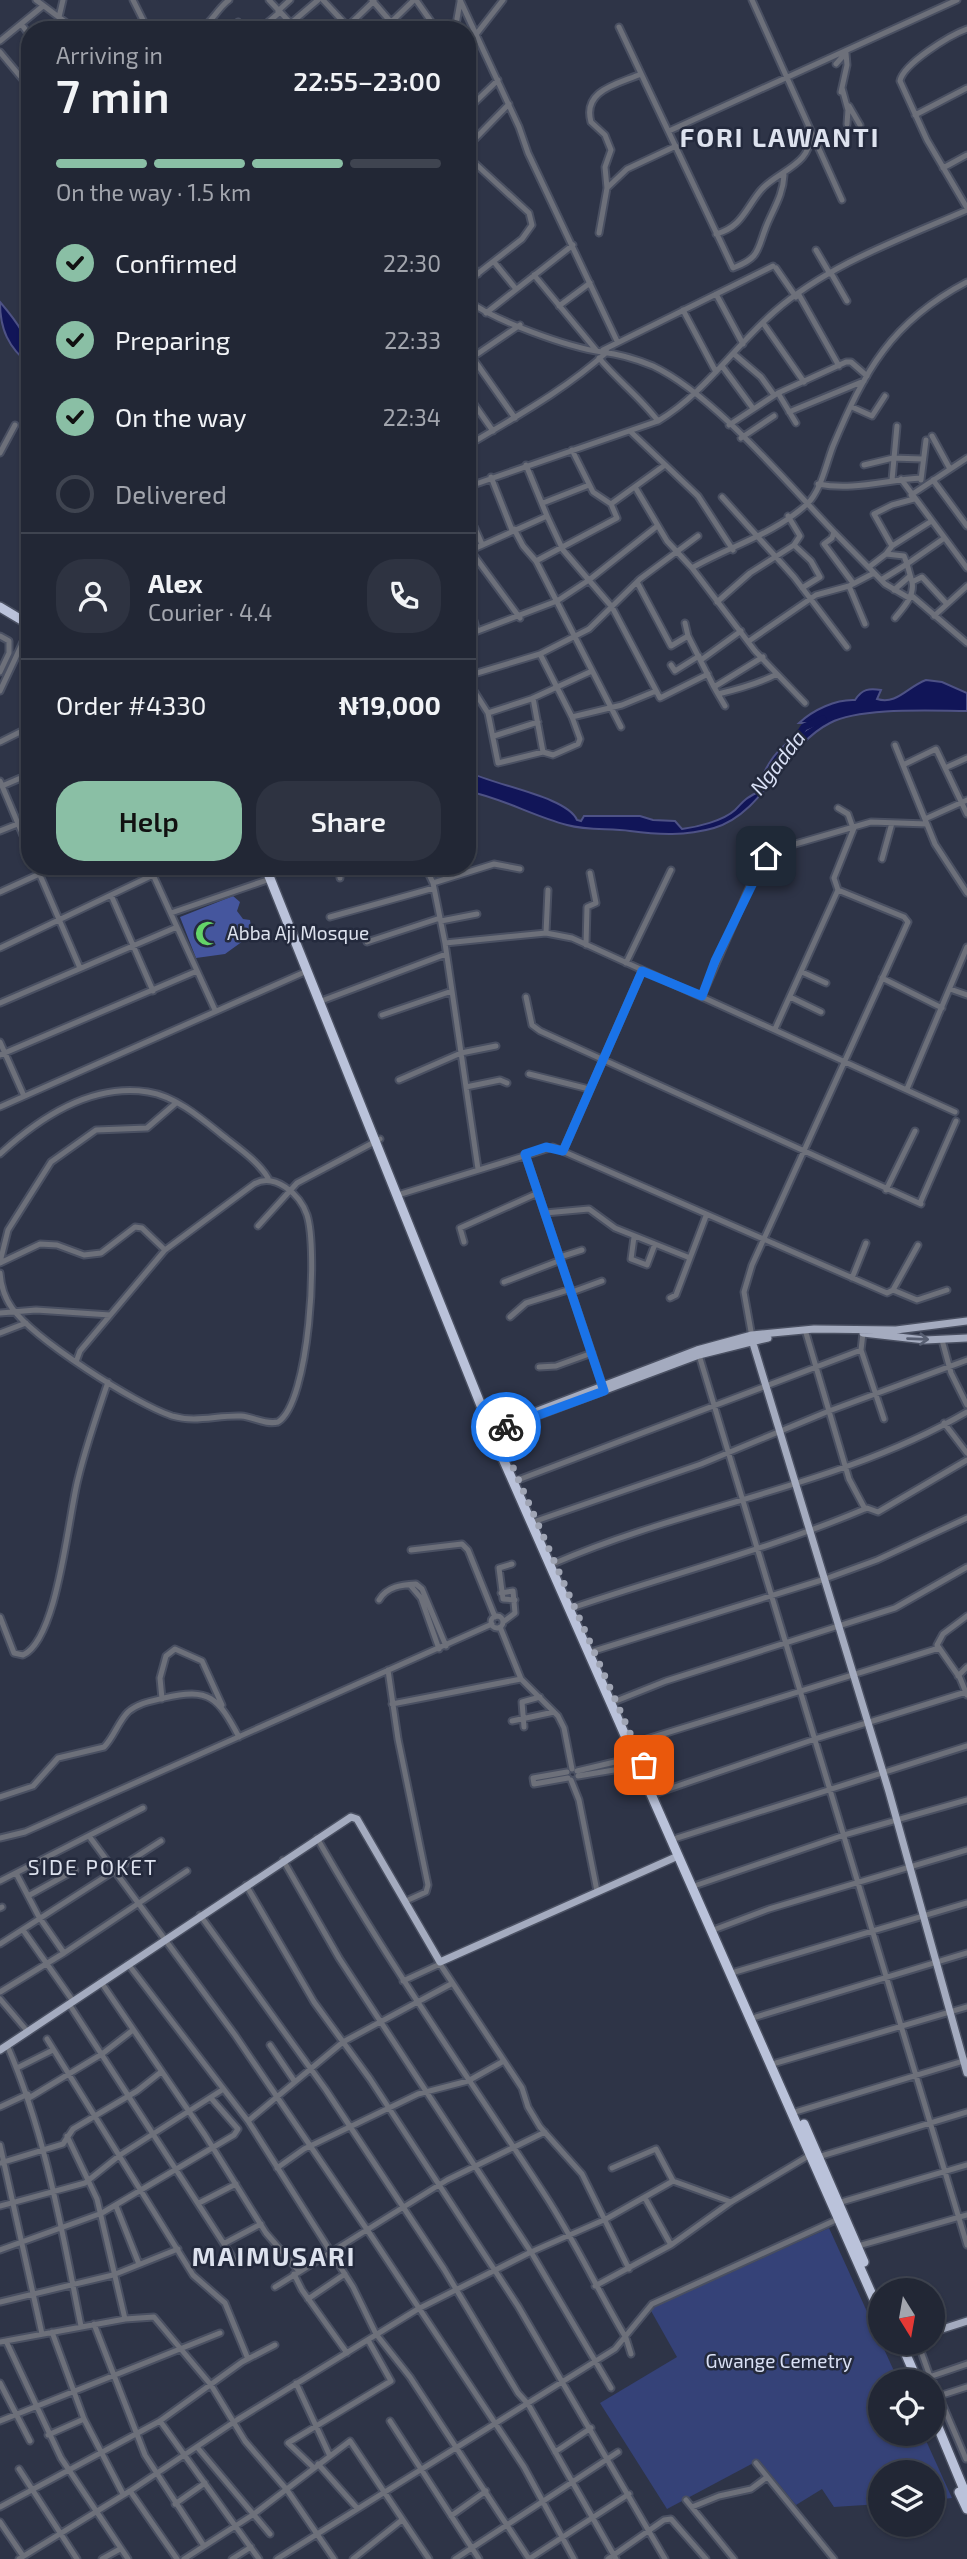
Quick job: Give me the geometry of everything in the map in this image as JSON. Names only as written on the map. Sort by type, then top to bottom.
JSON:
[{"type":"highway","points":[[0,601],[21,613]]},
{"type":"highway","points":[[0,607],[21,620]]},
{"type":"highway","points":[[268,875],[277,889],[324,1000],[493,1430],[575,1608],[640,1762],[677,1838],[795,2112]]},
{"type":"highway","points":[[274,875],[307,971],[493,1430],[640,1762],[678,1856],[795,2112],[868,2286]]},
{"type":"highway","points":[[814,2156],[871,2278]]},
{"type":"highway","points":[[945,2443],[966,2491]]},
{"type":"highway","points":[[940,2446],[967,2509]]},
{"type":"main road","points":[[493,1430],[697,1350],[752,1337],[814,1329],[896,1331],[967,1321]]},
{"type":"main road","points":[[603,1388],[752,1337],[863,1333],[942,1340],[967,1338]]},
{"type":"main road","points":[[752,1337],[764,1387],[781,1431],[883,1771],[967,2073]]},
{"type":"main road","points":[[3,2048],[283,1860],[355,1817],[406,1901],[439,1963],[678,1856]]},
{"type":"main road","points":[[945,2328],[967,2321]]},
{"type":"street","points":[[36,0],[64,21]]},
{"type":"street","points":[[59,17],[63,0]]},
{"type":"street","points":[[133,0],[144,21]]},
{"type":"street","points":[[212,21],[219,8],[229,0]]},
{"type":"street","points":[[269,0],[288,21]]},
{"type":"street","points":[[268,21],[290,0]]},
{"type":"street","points":[[293,21],[320,0],[342,21]]},
{"type":"street","points":[[393,21],[414,0],[430,21]]},
{"type":"street","points":[[476,34],[503,0]]},
{"type":"street","points":[[752,0],[842,200]]},
{"type":"street","points":[[670,131],[846,53],[957,0]]},
{"type":"street","points":[[355,21],[373,1],[384,21]]},
{"type":"street","points":[[460,1],[469,21]]},
{"type":"street","points":[[457,21],[460,1]]},
{"type":"street","points":[[26,21],[43,6]]},
{"type":"street","points":[[0,41],[21,26]]},
{"type":"street","points":[[619,27],[733,268],[752,258],[764,241],[765,228],[782,194],[784,175]]},
{"type":"street","points":[[476,483],[657,421],[694,394],[763,323],[797,296],[831,273],[967,209],[915,115],[901,82],[902,73],[947,38],[967,29]]},
{"type":"street","points":[[476,37],[617,341]]},
{"type":"street","points":[[0,52],[21,77]]},
{"type":"street","points":[[835,64],[846,53]]},
{"type":"street","points":[[846,53],[847,65],[841,90],[860,125]]},
{"type":"street","points":[[599,233],[607,188],[605,167],[611,150],[606,135],[591,122],[592,99],[598,92],[641,74]]},
{"type":"street","points":[[476,100],[498,80]]},
{"type":"street","points":[[915,115],[967,88]]},
{"type":"street","points":[[846,100],[847,124]]},
{"type":"street","points":[[476,138],[509,104]]},
{"type":"street","points":[[716,234],[729,230],[745,217],[762,189],[784,175],[807,153],[811,140],[807,122]]},
{"type":"street","points":[[607,188],[628,169],[676,146]]},
{"type":"street","points":[[943,168],[967,155]]},
{"type":"street","points":[[476,164],[501,185],[531,219],[530,232],[478,274],[476,271]]},
{"type":"street","points":[[486,313],[573,244]]},
{"type":"street","points":[[816,250],[847,301]]},
{"type":"street","points":[[494,262],[516,289]]},
{"type":"street","points":[[476,441],[587,370],[600,353],[617,341],[774,267],[797,296],[839,366]]},
{"type":"street","points":[[534,275],[600,353],[617,381],[639,397],[657,421]]},
{"type":"street","points":[[692,568],[716,553],[733,550],[760,536],[808,503],[866,379],[899,328],[916,313],[967,282]]},
{"type":"street","points":[[559,306],[590,284]]},
{"type":"street","points":[[716,294],[743,344]]},
{"type":"street","points":[[476,307],[520,326],[600,353],[652,366],[674,377],[729,425],[881,580],[909,598],[912,596],[967,643]]},
{"type":"street","points":[[683,310],[716,372]]},
{"type":"street","points":[[763,323],[804,382]]},
{"type":"street","points":[[476,355],[520,326]]},
{"type":"street","points":[[734,354],[761,377],[796,423]]},
{"type":"street","points":[[729,425],[752,407],[776,394],[850,362],[866,379]]},
{"type":"street","points":[[722,366],[752,407]]},
{"type":"street","points":[[476,367],[515,418]]},
{"type":"street","points":[[789,412],[866,379]]},
{"type":"street","points":[[852,407],[872,416],[885,396]]},
{"type":"street","points":[[476,407],[493,431]]},
{"type":"street","points":[[741,438],[774,416]]},
{"type":"street","points":[[0,453],[15,425]]},
{"type":"street","points":[[891,480],[897,426]]},
{"type":"street","points":[[631,432],[698,496],[733,550]]},
{"type":"street","points":[[923,486],[922,459],[929,438],[950,469]]},
{"type":"street","points":[[536,561],[617,518],[611,504],[594,494],[572,450]]},
{"type":"street","points":[[864,466],[893,458],[922,459]]},
{"type":"street","points":[[892,546],[874,514],[912,497],[923,486],[965,460],[967,468]]},
{"type":"street","points":[[526,465],[562,548],[612,607],[662,698],[708,674]]},
{"type":"street","points":[[611,504],[665,465]]},
{"type":"street","points":[[491,477],[513,530],[536,561],[621,727]]},
{"type":"street","points":[[818,484],[856,487],[891,480],[921,478]]},
{"type":"street","points":[[901,480],[967,568]]},
{"type":"street","points":[[933,480],[967,526]]},
{"type":"street","points":[[543,503],[589,485]]},
{"type":"street","points":[[635,487],[656,527],[749,641],[805,703]]},
{"type":"street","points":[[722,497],[760,536],[847,647]]},
{"type":"street","points":[[476,547],[547,516]]},
{"type":"street","points":[[717,602],[750,573],[794,545],[800,536],[788,516]]},
{"type":"street","points":[[749,641],[811,599],[851,585],[871,570],[892,546],[930,522]]},
{"type":"street","points":[[476,628],[477,631],[520,618],[556,601],[589,580],[656,527]]},
{"type":"street","points":[[476,530],[482,544]]},
{"type":"street","points":[[834,532],[832,538],[824,544],[851,585],[865,624]]},
{"type":"street","points":[[476,675],[540,653],[574,637],[599,621],[637,582],[698,536]]},
{"type":"street","points":[[881,580],[943,539]]},
{"type":"street","points":[[794,545],[811,561],[820,577],[802,588]]},
{"type":"street","points":[[960,558],[967,552]]},
{"type":"street","points":[[886,554],[904,556],[914,590],[895,618]]},
{"type":"street","points":[[476,560],[520,618]]},
{"type":"street","points":[[894,590],[911,579],[931,573]]},
{"type":"street","points":[[922,577],[946,603]]},
{"type":"street","points":[[637,582],[671,646],[688,636]]},
{"type":"street","points":[[934,616],[967,586]]},
{"type":"street","points":[[685,623],[688,636],[725,706]]},
{"type":"street","points":[[671,665],[675,670],[700,658],[741,631]]},
{"type":"street","points":[[0,636],[9,641],[10,646],[0,672]]},
{"type":"street","points":[[0,691],[21,646]]},
{"type":"street","points":[[476,693],[488,713],[498,763],[543,752],[552,755],[578,744],[580,740],[572,717],[540,653]]},
{"type":"street","points":[[714,687],[764,657]]},
{"type":"street","points":[[488,713],[533,698],[592,671]]},
{"type":"street","points":[[718,694],[747,687],[777,674]]},
{"type":"street","points":[[572,717],[636,701],[656,691]]},
{"type":"street","points":[[533,698],[543,752]]},
{"type":"street","points":[[494,736],[538,722]]},
{"type":"street","points":[[0,742],[21,732]]},
{"type":"street","points":[[895,745],[935,844],[967,893]]},
{"type":"street","points":[[903,765],[936,749],[964,801],[967,814]]},
{"type":"street","points":[[945,768],[967,758]]},
{"type":"street","points":[[21,777],[1,783],[21,831]]},
{"type":"street","points":[[702,996],[715,961],[766,856],[771,851],[871,822],[926,821],[964,801]]},
{"type":"street","points":[[775,1029],[838,890],[834,878],[854,828],[848,814],[838,808]]},
{"type":"street","points":[[0,831],[21,823]]},
{"type":"street","points":[[882,859],[892,823]]},
{"type":"street","points":[[476,871],[494,864],[520,869]]},
{"type":"street","points":[[626,963],[671,870]]},
{"type":"street","points":[[586,945],[587,907],[596,903],[590,873]]},
{"type":"street","points":[[0,892],[37,875]]},
{"type":"street","points":[[39,875],[80,968]]},
{"type":"street","points":[[0,948],[153,875],[215,1010]]},
{"type":"street","points":[[429,875],[434,886],[446,954],[478,1169]]},
{"type":"street","points":[[330,916],[464,875]]},
{"type":"street","points":[[171,913],[270,879]]},
{"type":"street","points":[[546,933],[548,890]]},
{"type":"street","points":[[752,1337],[744,1292],[764,1238],[908,922],[904,916],[838,890]]},
{"type":"street","points":[[111,895],[153,991]]},
{"type":"street","points":[[367,942],[440,920],[477,914]]},
{"type":"street","points":[[0,1003],[177,927]]},
{"type":"street","points":[[444,943],[546,933],[565,936],[955,1112]]},
{"type":"street","points":[[907,1089],[967,947]]},
{"type":"street","points":[[324,1000],[446,954]]},
{"type":"street","points":[[3,1054],[197,971]]},
{"type":"street","points":[[0,1107],[307,971]]},
{"type":"street","points":[[563,1151],[601,1058],[642,971]]},
{"type":"street","points":[[802,972],[826,983]]},
{"type":"street","points":[[882,978],[942,1008]]},
{"type":"street","points":[[950,989],[967,995]]},
{"type":"street","points":[[382,1015],[452,991]]},
{"type":"street","points":[[526,997],[532,1026],[886,1190],[920,1203],[956,1121]]},
{"type":"street","points":[[790,997],[821,1012]]},
{"type":"street","points":[[0,1042],[3,1054],[24,1096]]},
{"type":"street","points":[[399,1080],[461,1053],[496,1046]]},
{"type":"street","points":[[528,1074],[589,1089]]},
{"type":"street","points":[[466,1087],[500,1080],[507,1083]]},
{"type":"street","points":[[0,1154],[48,1115],[94,1096],[149,1092],[176,1103],[207,1123],[268,1178],[288,1191],[305,1210],[309,1224],[306,1358],[297,1391],[284,1418],[272,1423],[239,1416],[192,1420],[171,1416],[76,1363],[26,1323],[13,1310],[2,1291]]},
{"type":"street","points":[[0,1263],[8,1230],[51,1162],[96,1130],[147,1128],[176,1103]]},
{"type":"street","points":[[886,1190],[915,1132]]},
{"type":"street","points":[[258,1226],[288,1191],[318,1169],[377,1140]]},
{"type":"street","points":[[401,1194],[546,1147],[563,1151],[748,1235],[764,1238],[887,1293],[893,1290],[918,1245]]},
{"type":"street","points":[[525,1154],[603,1388]]},
{"type":"street","points":[[76,1363],[80,1351],[165,1250],[254,1184],[268,1178]]},
{"type":"street","points":[[464,1242],[460,1228],[538,1193]]},
{"type":"street","points":[[545,1213],[589,1209],[634,1237],[690,1258]]},
{"type":"street","points":[[670,1298],[676,1295],[706,1216]]},
{"type":"street","points":[[0,1263],[40,1244],[57,1245],[85,1255],[101,1253],[135,1227],[142,1228],[165,1250]]},
{"type":"street","points":[[634,1237],[631,1259],[647,1265],[654,1244]]},
{"type":"street","points":[[852,1278],[866,1243]]},
{"type":"street","points":[[504,1282],[582,1250]]},
{"type":"street","points":[[0,1273],[0,1300]]},
{"type":"street","points":[[510,1317],[526,1303],[602,1281]]},
{"type":"street","points":[[893,1290],[917,1300],[947,1290]]},
{"type":"street","points":[[0,1313],[13,1310],[110,1315]]},
{"type":"street","points":[[0,1333],[26,1323]]},
{"type":"street","points":[[806,1333],[849,1479],[865,1509]]},
{"type":"street","points":[[863,1333],[861,1350],[884,1419]]},
{"type":"street","points":[[942,1340],[949,1367],[967,1405]]},
{"type":"street","points":[[518,1480],[714,1408],[861,1350]]},
{"type":"street","points":[[540,1367],[555,1366],[592,1353]]},
{"type":"street","points":[[699,1355],[967,2245]]},
{"type":"street","points":[[536,1521],[729,1452],[829,1411],[967,1360]]},
{"type":"street","points":[[0,1617],[14,1653],[23,1655],[35,1648],[62,1572],[72,1503],[86,1446],[108,1382]]},
{"type":"street","points":[[555,1563],[743,1498],[847,1467],[967,1412]]},
{"type":"street","points":[[944,1423],[967,1453]]},
{"type":"street","points":[[575,1608],[810,1531],[865,1509],[878,1512],[967,1460]]},
{"type":"street","points":[[594,1651],[825,1579],[877,1560],[967,1518]]},
{"type":"street","points":[[411,1550],[462,1544],[468,1550],[495,1617],[502,1625],[521,1679],[554,1712],[564,1728],[597,1891]]},
{"type":"street","points":[[0,1838],[25,1832],[492,1624],[502,1625],[515,1613],[515,1600],[513,1591],[501,1593],[499,1568],[512,1564]]},
{"type":"street","points":[[616,1701],[895,1608],[967,1567]]},
{"type":"street","points":[[379,1600],[383,1594],[398,1586],[411,1585],[422,1589],[442,1648]]},
{"type":"street","points":[[657,1793],[815,1739],[966,1694],[958,1675],[937,1641],[967,1616]]},
{"type":"street","points":[[492,1624],[495,1617]]},
{"type":"street","points":[[634,1743],[939,1648]]},
{"type":"street","points":[[162,1699],[160,1678],[166,1656],[175,1649],[202,1661],[239,1737]]},
{"type":"street","points":[[958,1675],[967,1667]]},
{"type":"street","points":[[388,1670],[392,1704],[428,1885],[426,1892],[406,1901]]},
{"type":"street","points":[[392,1704],[521,1679]]},
{"type":"street","points":[[0,1797],[33,1786],[58,1758],[104,1747],[128,1711],[138,1705],[197,1693],[222,1706]]},
{"type":"street","points":[[524,1727],[522,1702],[540,1697]]},
{"type":"street","points":[[512,1721],[554,1712]]},
{"type":"street","points":[[677,1838],[967,1746]]},
{"type":"street","points":[[640,1762],[573,1775],[533,1778],[534,1784],[540,1785],[573,1775],[640,1762]]},
{"type":"street","points":[[697,1885],[844,1835],[967,1800]]},
{"type":"street","points":[[0,1881],[143,1808]]},
{"type":"street","points":[[89,1836],[311,2146],[495,2423],[544,2500],[574,2559]]},
{"type":"street","points":[[317,1838],[403,1981],[513,2146],[569,2236],[626,2339],[631,2354]]},
{"type":"street","points":[[1,1941],[23,1930],[113,1869],[161,1841]]},
{"type":"street","points":[[716,1929],[967,1850]]},
{"type":"street","points":[[283,1860],[381,2024],[531,2252],[611,2388]]},
{"type":"street","points":[[28,1896],[75,1870]]},
{"type":"street","points":[[0,1992],[187,1871]]},
{"type":"street","points":[[16,1873],[39,1917],[64,1953]]},
{"type":"street","points":[[246,1885],[295,1970],[494,2271],[609,2458],[665,2559]]},
{"type":"street","points":[[735,1972],[967,1903]]},
{"type":"street","points":[[200,1915],[351,2129],[456,2289],[518,2393],[528,2404],[613,2558],[664,2520],[671,2519],[706,2559]]},
{"type":"street","points":[[23,1930],[46,1962],[235,2261]]},
{"type":"street","points":[[756,2017],[967,1953]]},
{"type":"street","points":[[403,1981],[439,1963],[502,2062],[522,2088],[528,2107],[545,2132],[582,2174],[629,2269]]},
{"type":"street","points":[[128,1964],[248,2122],[345,2274],[376,2334],[410,2377],[529,2559],[629,2494]]},
{"type":"street","points":[[101,1982],[261,2224],[296,2272],[308,2299],[347,2353]]},
{"type":"street","points":[[248,2122],[342,2042],[381,2024],[452,1984]]},
{"type":"street","points":[[0,1999],[28,2032]]},
{"type":"street","points":[[776,2063],[967,2007]]},
{"type":"street","points":[[0,2107],[57,2084],[132,2030]]},
{"type":"street","points":[[47,2039],[194,2275],[225,2303],[248,2359]]},
{"type":"street","points":[[270,2045],[295,2082]]},
{"type":"street","points":[[3,2048],[17,2068],[29,2096],[44,2150],[81,2326]]},
{"type":"street","points":[[17,2068],[53,2050]]},
{"type":"street","points":[[795,2112],[965,2060]]},
{"type":"street","points":[[276,2168],[311,2146],[427,2092],[468,2081],[502,2062]]},
{"type":"street","points":[[2,2162],[63,2144],[67,2136],[94,2116],[129,2096],[162,2072]]},
{"type":"street","points":[[0,2206],[77,2186],[120,2155],[222,2090]]},
{"type":"street","points":[[0,2250],[60,2231],[100,2214],[213,2148],[238,2129],[211,2098]]},
{"type":"street","points":[[595,2286],[671,2245],[732,2202],[814,2156],[967,2112]]},
{"type":"street","points":[[275,2287],[330,2250],[438,2185],[545,2132]]},
{"type":"street","points":[[67,2136],[89,2179],[125,2319]]},
{"type":"street","points":[[0,2145],[42,2334]]},
{"type":"street","points":[[612,2168],[656,2149],[673,2181],[732,2202]]},
{"type":"street","points":[[838,2203],[967,2165]]},
{"type":"street","points":[[0,2522],[20,2558],[157,2474],[235,2421],[418,2309],[531,2252],[606,2219],[673,2181]]},
{"type":"street","points":[[198,2203],[236,2184]]},
{"type":"street","points":[[645,2198],[671,2245]]},
{"type":"street","points":[[116,2206],[139,2264]]},
{"type":"street","points":[[858,2246],[967,2215]]},
{"type":"street","points":[[277,2559],[382,2491],[594,2362],[626,2339],[645,2309],[652,2304],[838,2219]]},
{"type":"street","points":[[225,2243],[261,2224]]},
{"type":"street","points":[[0,2302],[113,2275],[178,2249]]},
{"type":"street","points":[[308,2299],[345,2274]]},
{"type":"street","points":[[128,2559],[68,2470],[3,2342],[81,2326],[154,2317],[211,2385],[254,2454],[287,2490],[334,2559]]},
{"type":"street","points":[[94,2324],[135,2433],[157,2474],[204,2546]]},
{"type":"street","points":[[52,2332],[84,2419],[123,2494]]},
{"type":"street","points":[[0,2421],[220,2333]]},
{"type":"street","points":[[357,2508],[316,2466],[288,2443],[391,2381],[368,2340]]},
{"type":"street","points":[[0,2507],[160,2421],[248,2359],[275,2345]]},
{"type":"street","points":[[945,2374],[967,2364]]},
{"type":"street","points":[[0,2383],[30,2441]]},
{"type":"street","points":[[296,2383],[329,2454]]},
{"type":"street","points":[[945,2394],[967,2387]]},
{"type":"street","points":[[945,2411],[965,2459]]},
{"type":"street","points":[[48,2435],[84,2419]]},
{"type":"street","points":[[160,2421],[259,2559]]},
{"type":"street","points":[[390,2421],[479,2559]]},
{"type":"street","points":[[555,2452],[591,2428]]},
{"type":"street","points":[[184,2559],[254,2514],[329,2454],[353,2442],[382,2491],[429,2559]]},
{"type":"street","points":[[197,2447],[270,2534]]},
{"type":"street","points":[[456,2559],[618,2452]]},
{"type":"street","points":[[756,2463],[834,2559]]},
{"type":"street","points":[[19,2469],[78,2559]]},
{"type":"street","points":[[692,2507],[706,2504],[719,2496],[731,2496],[751,2488],[767,2477]]},
{"type":"street","points":[[176,2504],[205,2483]]},
{"type":"street","points":[[130,2491],[177,2559]]},
{"type":"street","points":[[451,2516],[486,2491]]},
{"type":"street","points":[[686,2500],[734,2559]]},
{"type":"street","points":[[353,2559],[402,2520]]},
{"type":"street","points":[[232,2559],[251,2547]]},
{"type":"street","points":[[102,2559],[120,2549]]},
{"type":"street","points":[[364,2551],[369,2559]]},
{"type":"green space","name":"Gwange Cemetry","points":[[829,2228],[868,2314],[868,2356],[887,2356],[893,2369],[868,2369],[868,2446],[928,2446],[935,2460],[868,2460],[868,2505],[834,2507],[822,2489],[796,2505],[759,2460],[667,2509],[600,2403],[677,2357],[650,2309]]},
{"type":"green space","name":"Gwange Cemetry","points":[[945,2483],[952,2498],[945,2499]]},
{"type":"shaded area","points":[[233,896],[240,902],[237,911],[243,919],[250,920],[252,934],[243,936],[243,941],[225,954],[196,958],[180,917]]},
{"type":"water","points":[[0,302],[21,331],[21,356],[7,337]]},
{"type":"water","points":[[926,680],[942,682],[967,693],[967,711],[878,712],[830,723],[800,747],[747,808],[732,820],[704,831],[662,834],[575,827],[476,793],[476,775],[559,804],[581,821],[584,816],[640,816],[653,820],[675,821],[682,829],[702,825],[730,814],[756,793],[766,768],[778,751],[817,723],[799,723],[811,714],[833,703],[855,700],[863,691],[869,689],[881,690],[877,699],[890,700]]},
{"type":"waterway","name":"Ngadda","points":[[795,740],[804,727],[823,719]]},
{"type":"way so far","points":[[506,1427],[497,1431],[644,1765]]},
{"type":"place","name":"Abba Aji Mosque","points":[[207,933]]},
{"type":"district","name":"FORI LAWANTI","points":[[780,138]]},
{"type":"district","name":"SIDE POKET","points":[[93,1868]]},
{"type":"district","name":"MAIMUSARI","points":[[274,2257]]},
{"type":"route","points":[[506,1427],[604,1391],[525,1154],[546,1147],[563,1151],[601,1058],[642,971],[702,996],[704,985],[760,863],[766,856]]}]
